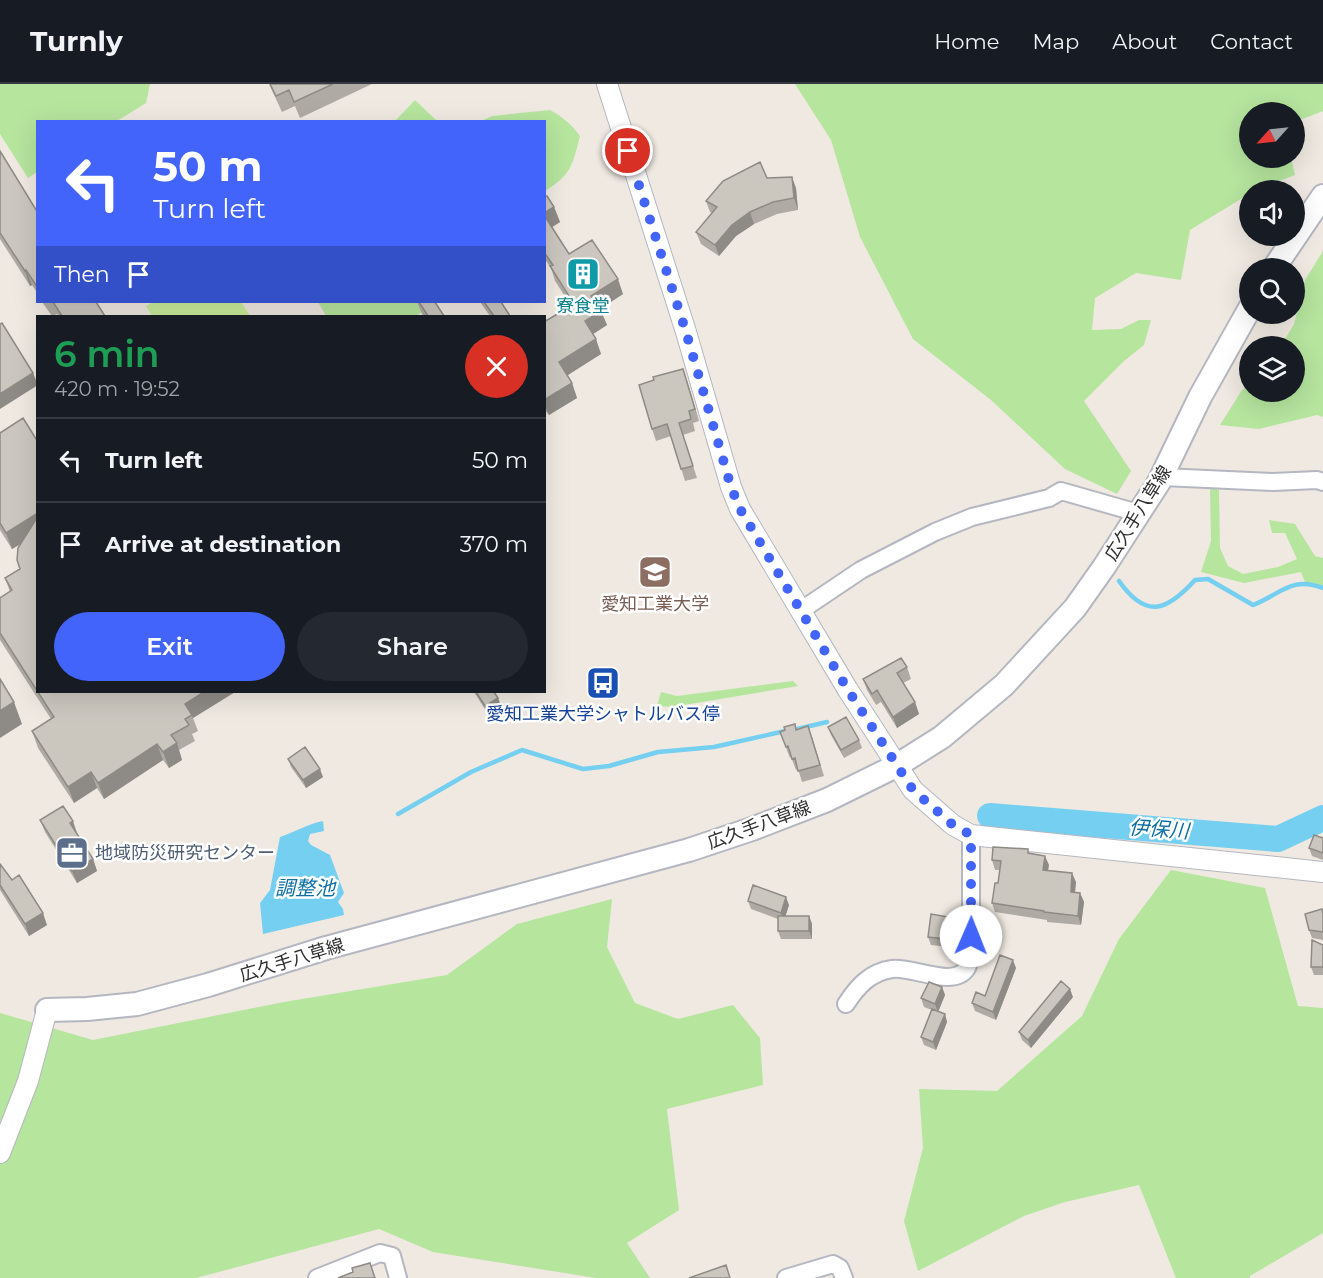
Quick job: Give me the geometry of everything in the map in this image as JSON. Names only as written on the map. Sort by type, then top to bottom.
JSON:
[{"type":"main road","points":[[1281,258],[1323,196]]},
{"type":"main road","name":"広久手八草線","points":[[47,1010],[137,1004],[208,985],[326,948],[689,850],[827,800],[896,766],[942,737],[1004,685],[1075,608],[1159,482],[1200,397],[1241,324]]},
{"type":"street","points":[[606,84],[686,332],[731,487],[754,536],[913,790],[953,825],[971,835],[1323,872]]},
{"type":"street","points":[[800,612],[861,570],[896,550],[972,517],[1049,498],[1061,491],[1138,513],[1163,477],[1273,482],[1317,480],[1323,482]]},
{"type":"street","points":[[846,1004],[856,989],[865,981],[892,969],[906,969],[945,978],[958,975],[967,968],[971,954],[971,835]]},
{"type":"street","points":[[0,1153],[28,1081],[47,1010]]},
{"type":"street","points":[[317,1278],[380,1253],[392,1256],[398,1278]]},
{"type":"street","points":[[786,1278],[833,1264],[840,1268],[844,1278]]},
{"type":"green space","points":[[0,84],[150,84],[146,103],[119,120],[36,120],[36,173],[28,178],[0,134]]},
{"type":"green space","points":[[795,84],[1323,84],[1323,111],[1305,118],[1305,102],[1239,102],[1239,168],[1293,168],[1295,175],[1282,180],[1239,180],[1239,200],[1190,230],[1181,280],[1136,273],[1095,298],[1092,330],[1121,329],[1139,320],[1151,320],[1144,345],[1124,361],[1084,401],[1131,471],[1117,494],[1065,469],[991,400],[913,339],[860,237],[831,140]]},
{"type":"green space","points":[[415,100],[436,120],[396,120]]},
{"type":"green space","points":[[550,110],[559,115],[580,136],[575,155],[566,174],[546,190],[546,120],[483,120],[492,116]]},
{"type":"green space","points":[[1323,251],[1323,417],[1317,415],[1259,429],[1220,425],[1239,395],[1239,402],[1305,402],[1305,336],[1287,336],[1294,324],[1305,324],[1305,280]]},
{"type":"green space","points":[[151,303],[242,303],[249,315],[151,315],[146,306]]},
{"type":"green space","points":[[319,303],[436,303],[418,315],[325,315]]},
{"type":"green space","points":[[1210,488],[1219,490],[1220,548],[1228,566],[1243,574],[1278,567],[1297,559],[1285,533],[1272,533],[1269,520],[1295,524],[1315,556],[1323,558],[1323,588],[1305,582],[1301,572],[1244,583],[1201,572],[1211,541]]},
{"type":"green space","points":[[793,681],[798,686],[672,707],[657,706],[661,692],[677,696]]},
{"type":"green space","points":[[1171,870],[1265,888],[1298,1006],[1323,1008],[1323,1233],[1250,1278],[1176,1278],[1139,1185],[1065,1202],[1024,1216],[918,1271],[904,1221],[923,1148],[919,1089],[997,1091],[1082,1016],[1119,939]]},
{"type":"green space","points":[[612,899],[607,947],[635,1003],[678,1019],[733,1005],[760,1038],[763,1085],[667,1109],[679,1210],[627,1243],[650,1278],[596,1278],[433,1252],[379,1229],[196,1278],[0,1278],[0,1013],[93,1040],[284,1002],[447,975],[517,924]]},
{"type":"water","name":"調整池","points":[[323,821],[324,831],[310,834],[308,841],[330,855],[344,893],[338,902],[344,915],[263,934],[260,903],[270,890],[280,837]]},
{"type":"building","points":[[270,84],[333,84],[294,102],[289,90],[276,96]]},
{"type":"building","points":[[0,151],[36,210],[36,285],[0,233]]},
{"type":"building","points":[[760,162],[767,178],[792,177],[794,198],[773,202],[750,212],[732,225],[715,245],[696,232],[717,207],[706,201],[723,181]]},
{"type":"building","points":[[546,196],[554,207],[546,212]]},
{"type":"building","points":[[546,218],[569,254],[592,240],[618,279],[591,296],[601,311],[585,321],[596,339],[559,362],[572,383],[546,399],[546,321],[574,304],[550,266],[553,265],[546,255]]},
{"type":"building","points":[[54,303],[97,303],[104,315],[61,315]]},
{"type":"building","points":[[420,303],[436,303],[443,315],[427,315]]},
{"type":"building","points":[[485,303],[502,303],[509,315],[493,315]]},
{"type":"building","points":[[2,323],[33,373],[0,394],[0,324]]},
{"type":"building","points":[[683,369],[695,409],[689,411],[691,419],[679,423],[693,466],[681,469],[667,424],[652,429],[639,385],[654,380],[653,377]]},
{"type":"building","points":[[23,418],[36,439],[36,514],[6,533],[0,523],[0,433]]},
{"type":"building","points":[[36,519],[36,689],[0,633],[0,598],[12,590],[5,578],[20,569],[17,560],[18,548]]},
{"type":"building","points":[[901,658],[907,667],[897,673],[915,702],[893,717],[877,690],[872,694],[863,679]]},
{"type":"building","points":[[0,679],[14,702],[0,711]]},
{"type":"building","points":[[39,693],[202,693],[185,704],[192,715],[185,719],[189,725],[171,735],[177,743],[163,752],[157,744],[98,783],[91,772],[68,787],[32,731],[54,717]]},
{"type":"building","points":[[477,693],[495,693],[498,698],[485,706]]},
{"type":"building","points":[[846,717],[859,740],[841,750],[828,727]]},
{"type":"building","points":[[795,724],[796,730],[808,726],[820,765],[798,771],[795,758],[792,759],[780,732],[785,730],[784,727]]},
{"type":"building","points":[[305,747],[320,769],[303,780],[288,759]]},
{"type":"building","name":"地域防災研究センター","points":[[63,806],[73,821],[70,823],[93,859],[72,871],[40,820]]},
{"type":"building","points":[[1314,835],[1323,838],[1323,853],[1309,848]]},
{"type":"building","points":[[993,847],[1028,849],[1028,853],[1045,856],[1043,870],[1072,873],[1071,892],[1080,893],[1078,916],[992,903],[1001,861],[992,860]]},
{"type":"building","points":[[0,864],[12,880],[19,875],[43,913],[25,924],[0,885]]},
{"type":"building","points":[[753,885],[786,897],[781,913],[748,901]]},
{"type":"building","points":[[1322,909],[1323,932],[1309,930],[1305,914]]},
{"type":"building","points":[[931,914],[948,917],[945,939],[928,937]]},
{"type":"building","points":[[778,916],[809,916],[809,931],[778,931]]},
{"type":"building","points":[[988,929],[1001,931],[998,945],[986,943]]},
{"type":"building","points":[[1312,940],[1323,945],[1323,967],[1311,967]]},
{"type":"building","points":[[1000,955],[1013,960],[993,1012],[972,1003],[976,992],[985,996]]},
{"type":"building","points":[[1061,981],[1070,989],[1028,1040],[1019,1032]]},
{"type":"building","points":[[929,982],[942,987],[935,1004],[921,998]]},
{"type":"building","points":[[932,1009],[945,1014],[933,1042],[921,1037]]},
{"type":"building","points":[[370,1263],[375,1278],[338,1278],[353,1272],[352,1268]]},
{"type":"building","points":[[726,1265],[730,1278],[689,1278]]},
{"type":"waterway","points":[[1119,581],[1138,601],[1147,606],[1156,607],[1175,599],[1195,580],[1208,579],[1253,605],[1294,585],[1312,585],[1323,588]]},
{"type":"waterway","points":[[793,730],[827,722]]},
{"type":"waterway","points":[[398,814],[471,772],[522,750],[583,769],[609,766],[658,752],[714,747],[785,731]]},
{"type":"waterway","name":"伊保川","points":[[990,816],[1278,839],[1323,818]]},
{"type":"place","name":"寮食堂","points":[[583,274]]},
{"type":"place","name":"愛知工業大学","points":[[655,572]]},
{"type":"place","name":"愛知工業大学シャトルバス停","points":[[603,683]]},
{"type":"place","name":"地域防災研究センター","points":[[72,853]]},
{"type":"route","points":[[628,151],[686,332],[731,487],[740,509],[754,536],[848,690],[913,790],[953,825],[971,835],[971,936]]}]
